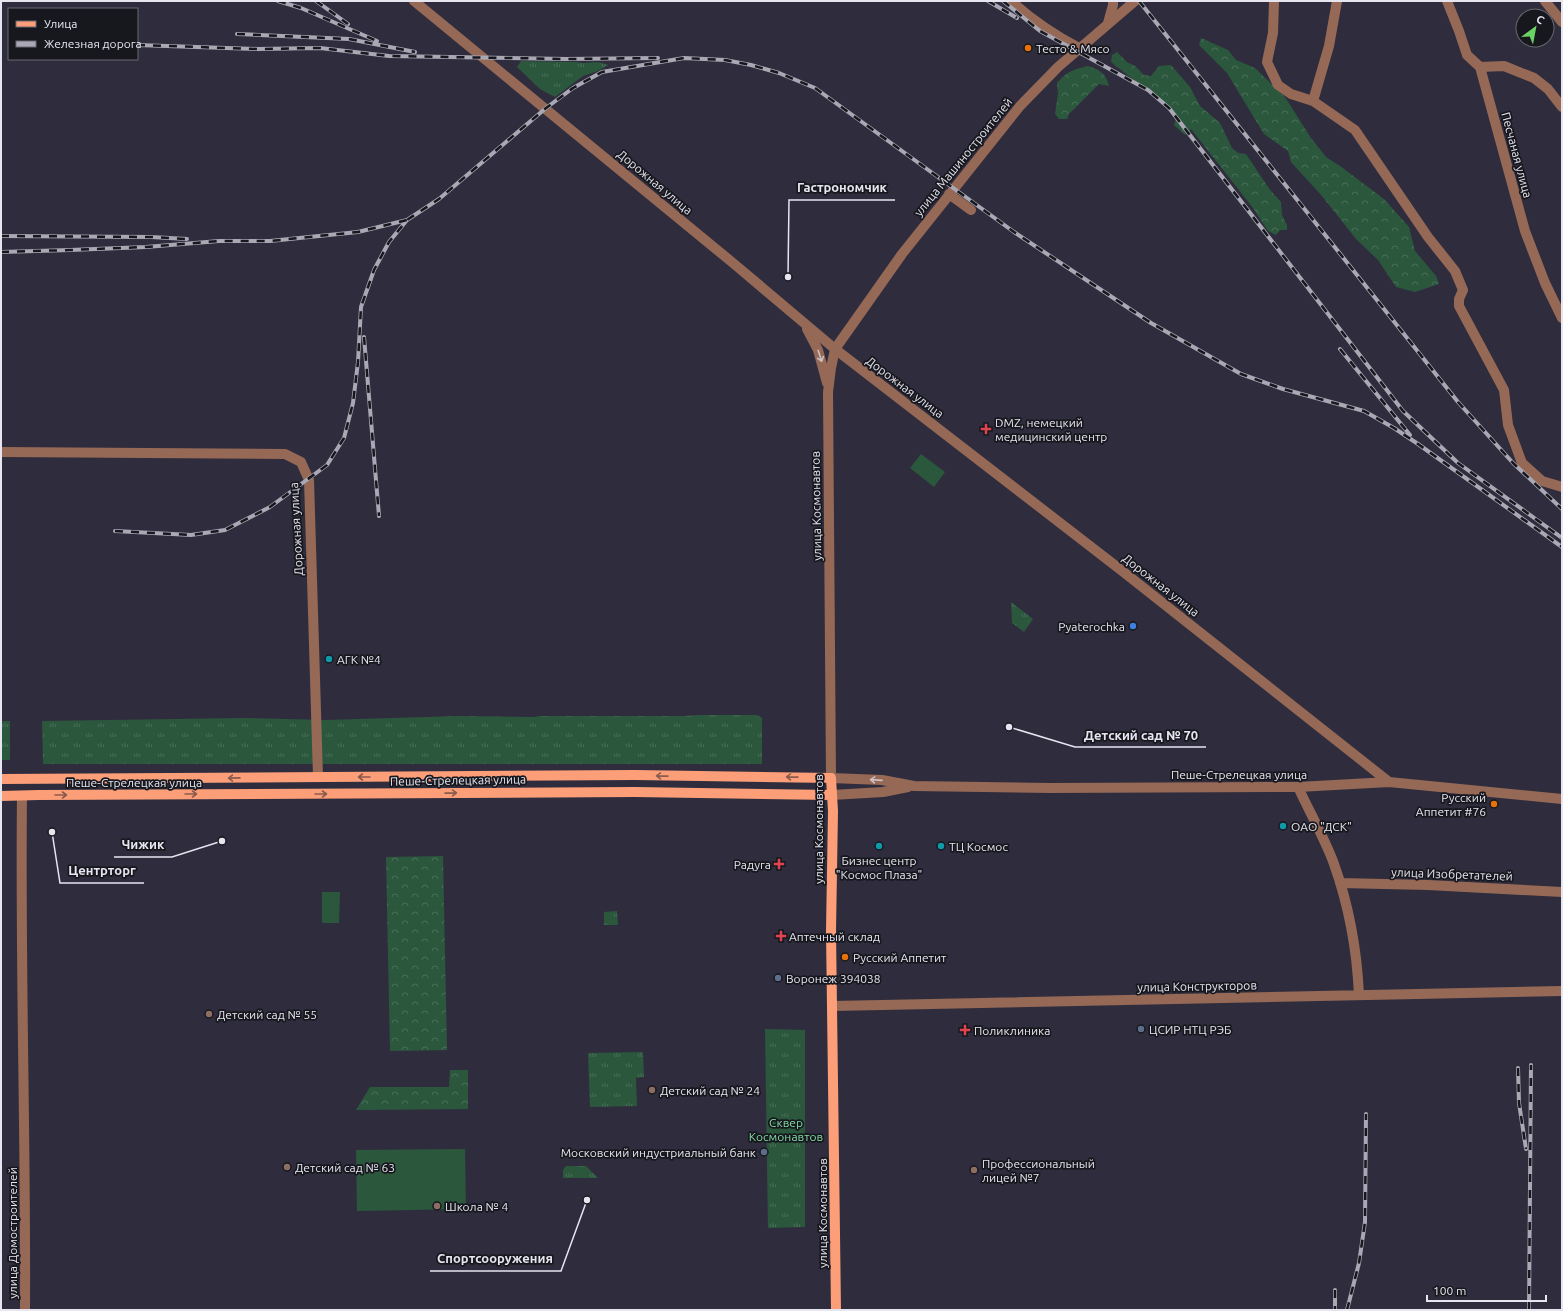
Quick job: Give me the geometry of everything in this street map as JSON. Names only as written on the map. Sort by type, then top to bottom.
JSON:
[{"type":"main road","name":"Пеше-Стрелецкая улица","points":[[1,779],[635,775],[831,778]]},
{"type":"main road","name":"улица Космонавтов","points":[[831,778],[836,1310]]},
{"type":"main road","name":"Пеше-Стрелецкая улица","points":[[1,796],[635,792],[832,794]]},
{"type":"street","name":"Дорожная улица","points":[[414,1],[546,108],[835,349],[1153,595],[1388,782]]},
{"type":"street","points":[[1011,1],[1031,19],[1059,38],[1079,48]]},
{"type":"street","points":[[1108,23],[1113,5],[1112,1]]},
{"type":"street","name":"улица Машиностроителей","points":[[835,349],[902,254],[1020,106],[1058,67],[1135,1]]},
{"type":"street","points":[[1274,1],[1273,32],[1267,62],[1278,85],[1291,94],[1313,101],[1355,130],[1428,237],[1455,270],[1463,290],[1459,299],[1459,306],[1504,390],[1508,425],[1522,463],[1542,482],[1562,487]]},
{"type":"street","points":[[1313,101],[1329,46],[1337,1]]},
{"type":"street","name":"Песчаная улица","points":[[1447,1],[1467,55],[1480,67],[1525,231],[1545,283],[1562,318]]},
{"type":"street","points":[[1545,1],[1562,22]]},
{"type":"street","points":[[1480,67],[1504,66],[1534,78],[1548,89],[1562,107]]},
{"type":"street","points":[[949,194],[971,210]]},
{"type":"street","points":[[804,323],[818,350],[828,392]]},
{"type":"street","name":"улица Космонавтов","points":[[831,778],[828,392],[835,349]]},
{"type":"street","name":"Дорожная улица","points":[[1,452],[285,454],[301,462],[309,480],[318,777]]},
{"type":"street","name":"Пеше-Стрелецкая улица","points":[[831,778],[882,780],[914,786],[1050,788],[1298,787],[1388,782],[1562,799]]},
{"type":"street","name":"Пеше-Стрелецкая улица","points":[[832,794],[883,792],[914,786]]},
{"type":"street","points":[[1298,787],[1334,863],[1347,905],[1354,938],[1359,995]]},
{"type":"street","name":"улица Домостроителей","points":[[22,796],[22,1005],[26,1225],[25,1310]]},
{"type":"street","name":"улица Изобретателей","points":[[1340,884],[1428,885],[1562,892]]},
{"type":"street","name":"улица Конструкторов","points":[[832,1006],[1562,991]]},
{"type":"green space","points":[[1201,38],[1228,50],[1236,60],[1255,68],[1285,97],[1311,138],[1326,157],[1384,199],[1409,227],[1415,251],[1436,276],[1439,284],[1415,292],[1396,287],[1378,260],[1356,239],[1322,196],[1291,162],[1288,151],[1264,134],[1227,73],[1199,45]]},
{"type":"green space","points":[[1117,52],[1144,75],[1151,76],[1159,66],[1171,65],[1190,87],[1200,106],[1220,123],[1232,148],[1238,153],[1246,154],[1270,190],[1281,202],[1282,215],[1287,225],[1287,230],[1280,230],[1276,235],[1268,231],[1253,208],[1191,129],[1185,135],[1174,125],[1176,119],[1169,108],[1111,62],[1112,55]]},
{"type":"green space","points":[[521,61],[595,62],[608,65],[598,71],[583,76],[555,97],[540,89],[517,67]]},
{"type":"green space","points":[[1088,66],[1102,73],[1109,86],[1099,84],[1069,114],[1067,119],[1059,119],[1055,114],[1058,94],[1057,83],[1071,72]]},
{"type":"green space","points":[[921,454],[945,472],[934,487],[910,468]]},
{"type":"green space","points":[[1011,602],[1033,619],[1024,632],[1012,623]]},
{"type":"green space","points":[[757,715],[762,718],[762,764],[43,764],[42,721],[245,718],[326,720],[460,716],[533,717]]},
{"type":"green space","points":[[1,721],[10,721],[10,760],[1,760]]},
{"type":"green space","points":[[443,856],[447,1050],[390,1051],[386,857]]},
{"type":"green space","points":[[322,892],[340,892],[339,923],[322,923]]},
{"type":"green space","points":[[617,911],[618,925],[604,925],[604,912]]},
{"type":"green space","name":"Сквер Космонавтов","points":[[765,1029],[805,1030],[805,1227],[768,1228]]},
{"type":"green space","points":[[643,1052],[644,1077],[636,1078],[637,1106],[590,1107],[588,1053]]},
{"type":"green space","points":[[450,1070],[468,1070],[468,1109],[356,1110],[370,1087],[449,1087]]},
{"type":"green space","points":[[465,1149],[466,1209],[357,1211],[356,1150]]},
{"type":"green space","points":[[566,1166],[586,1166],[598,1178],[563,1178],[563,1170]]},
{"type":"railway","points":[[278,1],[301,8],[377,41]]},
{"type":"railway","points":[[316,1],[348,24]]},
{"type":"railway","points":[[988,1],[1017,18]]},
{"type":"railway","points":[[1003,1],[1040,31],[1148,90],[1169,108],[1403,411],[1458,463],[1562,538]]},
{"type":"railway","points":[[1139,1],[1458,402],[1513,463],[1562,509]]},
{"type":"railway","points":[[237,34],[349,39],[415,52]]},
{"type":"railway","points":[[138,45],[258,49],[320,48],[389,56],[566,59],[658,58]]},
{"type":"railway","points":[[115,531],[191,535],[225,530],[270,507],[327,465],[344,438],[353,403],[358,362],[361,307],[374,270],[389,242],[407,220],[439,199],[546,108],[573,88],[602,72],[684,58],[725,60],[751,65],[779,73],[815,88],[1014,232],[1151,323],[1241,374],[1283,389],[1364,411],[1418,444],[1562,547]]},
{"type":"railway","points":[[1,252],[146,247],[219,241],[270,241],[358,232],[407,220]]},
{"type":"railway","points":[[1,236],[151,237],[187,239]]},
{"type":"railway","points":[[364,337],[379,516]]},
{"type":"railway","points":[[1340,349],[1410,435]]},
{"type":"railway","points":[[1529,1310],[1531,1065]]},
{"type":"railway","points":[[1518,1068],[1519,1103],[1526,1149]]},
{"type":"railway","points":[[1347,1310],[1359,1263],[1365,1222],[1366,1114]]},
{"type":"railway","points":[[1335,1290],[1335,1310]]},
{"type":"place","name":"Тесто & Мясо","points":[[1028,48]]},
{"type":"place","name":"Гастрономчик","points":[[788,277]]},
{"type":"place","name":"DMZ, немецкий медицинский центр","points":[[986,429]]},
{"type":"place","name":"Pyaterochka","points":[[1133,626]]},
{"type":"place","name":"АГК №4","points":[[329,659]]},
{"type":"place","name":"Детский сад № 70","points":[[1009,727]]},
{"type":"place","name":"Русский Аппетит #76","points":[[1494,804]]},
{"type":"place","name":"ОАО \"ДСК\"","points":[[1283,826]]},
{"type":"place","name":"Центрторг","points":[[52,832]]},
{"type":"place","name":"Чижик","points":[[222,841]]},
{"type":"place","name":"Бизнес центр \"Космос Плаза\"","points":[[879,846]]},
{"type":"place","name":"ТЦ Космос","points":[[941,846]]},
{"type":"place","name":"Радуга","points":[[779,864]]},
{"type":"place","name":"Аптечный склад","points":[[781,936]]},
{"type":"place","name":"Русский Аппетит","points":[[845,957]]},
{"type":"place","name":"Воронеж 394038","points":[[778,978]]},
{"type":"place","name":"Детский сад № 55","points":[[209,1014]]},
{"type":"place","name":"ЦСИР НТЦ РЭБ","points":[[1141,1029]]},
{"type":"place","name":"Поликлиника","points":[[965,1030]]},
{"type":"place","name":"Детский сад № 24","points":[[652,1090]]},
{"type":"place","name":"Московский индустриальный банк","points":[[764,1152]]},
{"type":"place","name":"Детский сад № 63","points":[[287,1167]]},
{"type":"place","name":"Профессиональный лицей №7","points":[[974,1170]]},
{"type":"place","name":"Спортсооружения","points":[[587,1200]]},
{"type":"place","name":"Школа № 4","points":[[437,1206]]}]
